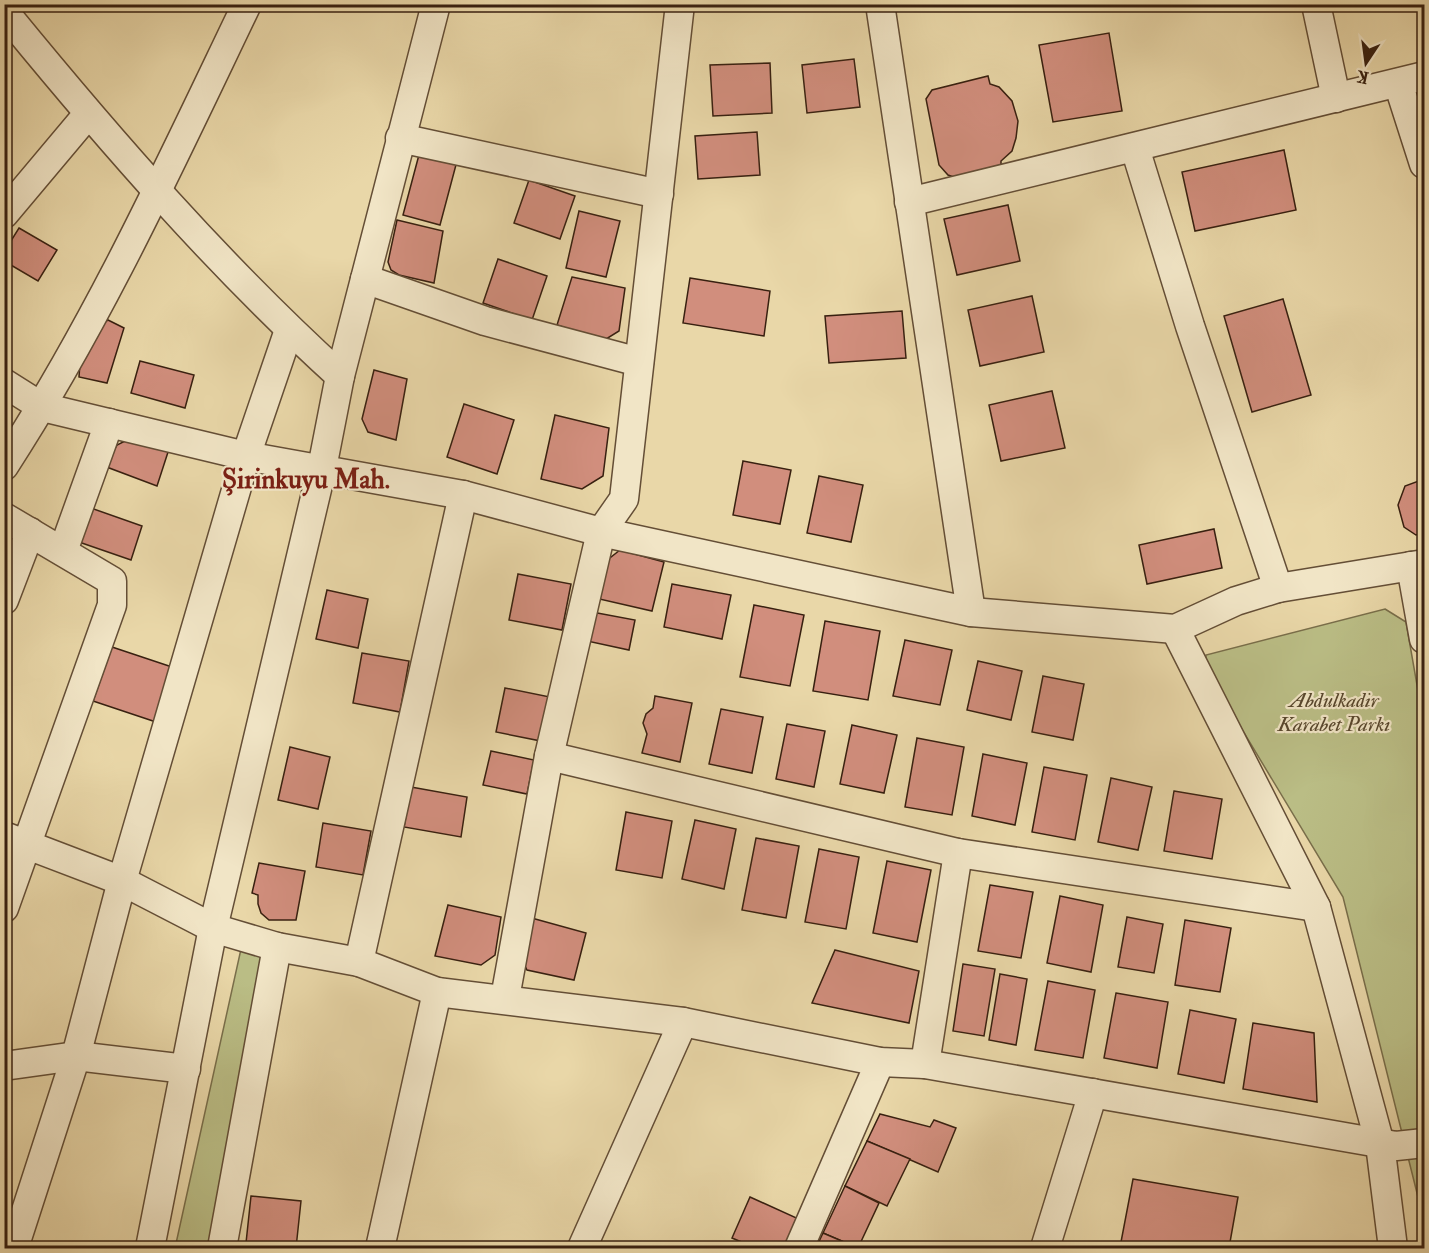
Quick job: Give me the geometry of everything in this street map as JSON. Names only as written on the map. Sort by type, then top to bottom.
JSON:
[{"type":"street","points":[[4,466],[42,407],[157,190],[247,4]]},
{"type":"street","points":[[150,1248],[213,928],[322,468],[340,376],[436,4]]},
{"type":"street","points":[[505,998],[549,756],[601,532],[624,499],[681,4]]},
{"type":"street","points":[[880,4],[970,612]]},
{"type":"street","points":[[1316,4],[1336,98]]},
{"type":"street","points":[[5,14],[88,114],[157,190],[289,330],[340,376]]},
{"type":"street","points":[[909,202],[1411,79],[1425,164]]},
{"type":"street","points":[[4,214],[88,114]]},
{"type":"street","points":[[400,138],[659,194]]},
{"type":"street","points":[[1135,147],[1190,326],[1278,588]]},
{"type":"street","points":[[365,279],[485,321],[639,362]]},
{"type":"street","points":[[14,1248],[76,1056],[122,881],[246,456],[289,330]]},
{"type":"street","points":[[4,383],[42,407],[246,456],[463,495],[601,532],[970,612],[1175,629],[1236,601],[1278,588],[1418,565],[1425,639]]},
{"type":"street","points":[[63,551],[109,423]]},
{"type":"street","points":[[359,962],[463,495]]},
{"type":"street","points":[[4,517],[112,581],[112,605],[16,841],[4,908]]},
{"type":"street","points":[[4,600],[30,532]]},
{"type":"street","points":[[1175,629],[1316,907],[1380,1144],[1394,1248]]},
{"type":"street","points":[[549,756],[958,853],[1316,907]]},
{"type":"street","points":[[16,841],[122,881],[213,928],[277,947],[359,962],[437,992],[505,998],[682,1022],[880,1062],[925,1064],[1380,1144],[1396,1146],[1425,1143]]},
{"type":"street","points":[[925,1064],[958,853]]},
{"type":"street","points":[[222,1248],[277,947]]},
{"type":"street","points":[[380,1248],[437,992]]},
{"type":"street","points":[[582,1248],[682,1022]]},
{"type":"street","points":[[4,1066],[76,1056],[186,1069]]},
{"type":"street","points":[[799,1248],[880,1062]]},
{"type":"street","points":[[1045,1248],[1093,1094]]},
{"type":"green space","name":"Abdulkadir Karabet Parkı","points":[[1385,609],[1406,622],[1424,725],[1424,1233],[1420,1205],[1343,897],[1205,668],[1206,655]]},
{"type":"green space","points":[[241,949],[264,957],[208,1248],[175,1248]]},
{"type":"building","points":[[1109,33],[1122,111],[1053,122],[1039,45]]},
{"type":"building","points":[[854,59],[860,107],[807,113],[802,65]]},
{"type":"building","points":[[770,63],[772,113],[713,116],[710,65]]},
{"type":"building","points":[[988,76],[990,84],[999,87],[1012,101],[1018,121],[1016,138],[1012,151],[1001,161],[1001,170],[959,179],[948,175],[939,165],[926,99],[932,90]]},
{"type":"building","points":[[757,132],[760,175],[698,179],[695,136]]},
{"type":"building","points":[[1284,150],[1296,210],[1195,231],[1182,172]]},
{"type":"building","points":[[420,151],[457,161],[440,225],[403,215]]},
{"type":"building","points":[[529,180],[575,196],[560,239],[514,223]]},
{"type":"building","points":[[1008,205],[1020,261],[957,275],[944,219]]},
{"type":"building","points":[[579,211],[620,221],[606,277],[566,268]]},
{"type":"building","points":[[397,220],[443,231],[434,283],[399,275],[391,270],[388,262]]},
{"type":"building","points":[[19,228],[57,250],[38,281],[4,261],[4,252]]},
{"type":"building","points":[[498,259],[547,276],[532,320],[483,303]]},
{"type":"building","points":[[572,277],[625,288],[619,331],[603,341],[557,325]]},
{"type":"building","points":[[690,278],[770,291],[764,336],[683,323]]},
{"type":"building","points":[[1032,296],[1044,352],[980,366],[968,310]]},
{"type":"building","points":[[1283,299],[1311,395],[1252,412],[1224,316]]},
{"type":"building","points":[[902,311],[906,358],[829,363],[825,316]]},
{"type":"building","points":[[108,320],[124,328],[107,383],[79,377],[80,363],[100,326]]},
{"type":"building","points":[[140,361],[194,375],[185,408],[131,393]]},
{"type":"building","points":[[374,370],[407,379],[396,440],[368,432],[362,419]]},
{"type":"building","points":[[1052,391],[1065,448],[1001,461],[989,405]]},
{"type":"building","points":[[464,404],[514,420],[497,474],[447,457]]},
{"type":"building","points":[[555,415],[609,428],[603,476],[582,489],[541,479]]},
{"type":"building","points":[[127,440],[169,449],[157,486],[104,466],[117,445]]},
{"type":"building","points":[[743,461],[791,470],[780,524],[733,515]]},
{"type":"building","points":[[819,476],[863,485],[851,542],[807,533]]},
{"type":"building","points":[[1424,479],[1424,533],[1416,535],[1404,527],[1398,505],[1405,486]]},
{"type":"building","points":[[88,507],[142,526],[131,560],[76,541]]},
{"type":"building","points":[[1214,529],[1222,568],[1147,584],[1139,545]]},
{"type":"building","points":[[620,550],[664,562],[652,611],[595,598],[601,565]]},
{"type":"building","points":[[518,574],[571,584],[562,630],[509,620]]},
{"type":"building","points":[[672,584],[731,595],[722,639],[664,627]]},
{"type":"building","points":[[327,590],[368,599],[358,648],[316,639]]},
{"type":"building","points":[[754,605],[804,615],[790,686],[740,677]]},
{"type":"building","points":[[592,612],[635,620],[629,650],[587,641]]},
{"type":"building","points":[[825,621],[880,631],[868,700],[813,691]]},
{"type":"building","points":[[905,640],[952,650],[940,705],[893,696]]},
{"type":"building","points":[[112,647],[175,668],[156,722],[93,701]]},
{"type":"building","points":[[362,653],[409,661],[400,712],[353,703]]},
{"type":"building","points":[[978,661],[1022,671],[1011,720],[967,710]]},
{"type":"building","points":[[1043,676],[1084,684],[1073,740],[1032,732]]},
{"type":"building","points":[[505,688],[550,697],[541,741],[496,732]]},
{"type":"building","points":[[655,696],[692,703],[680,762],[642,753],[647,734],[643,723],[646,714],[653,708]]},
{"type":"building","points":[[721,709],[763,717],[752,773],[709,764]]},
{"type":"building","points":[[787,724],[825,731],[814,787],[776,779]]},
{"type":"building","points":[[852,725],[897,735],[884,793],[840,784]]},
{"type":"building","points":[[917,738],[964,747],[952,815],[905,807]]},
{"type":"building","points":[[290,747],[330,757],[318,809],[278,800]]},
{"type":"building","points":[[491,751],[534,760],[527,794],[483,785]]},
{"type":"building","points":[[983,754],[1027,763],[1015,825],[972,816]]},
{"type":"building","points":[[1044,767],[1087,775],[1075,840],[1032,832]]},
{"type":"building","points":[[1111,778],[1152,787],[1138,850],[1098,842]]},
{"type":"building","points":[[411,787],[467,797],[461,837],[404,827]]},
{"type":"building","points":[[1174,791],[1222,799],[1212,859],[1164,851]]},
{"type":"building","points":[[626,812],[672,821],[662,878],[616,870]]},
{"type":"building","points":[[695,820],[736,829],[724,889],[682,879]]},
{"type":"building","points":[[323,823],[371,831],[363,875],[316,867]]},
{"type":"building","points":[[756,838],[799,846],[786,918],[742,910]]},
{"type":"building","points":[[819,849],[859,857],[846,929],[805,922]]},
{"type":"building","points":[[887,861],[931,870],[917,942],[873,933]]},
{"type":"building","points":[[259,863],[305,871],[296,920],[269,920],[261,913],[258,895],[252,893]]},
{"type":"building","points":[[990,885],[1033,892],[1021,958],[978,951]]},
{"type":"building","points":[[1060,896],[1103,905],[1091,972],[1047,963]]},
{"type":"building","points":[[448,905],[501,917],[495,955],[481,965],[435,956]]},
{"type":"building","points":[[528,917],[586,933],[574,980],[527,970],[519,954]]},
{"type":"building","points":[[1127,917],[1163,924],[1154,973],[1118,967]]},
{"type":"building","points":[[1185,920],[1231,928],[1220,992],[1175,985]]},
{"type":"building","points":[[835,950],[919,971],[909,1023],[812,1003]]},
{"type":"building","points":[[963,964],[995,969],[984,1036],[953,1031]]},
{"type":"building","points":[[1000,974],[1027,979],[1016,1045],[989,1040]]},
{"type":"building","points":[[1048,981],[1095,990],[1083,1058],[1035,1050]]},
{"type":"building","points":[[1116,993],[1168,1002],[1157,1068],[1104,1058]]},
{"type":"building","points":[[1190,1010],[1236,1019],[1224,1083],[1178,1074]]},
{"type":"building","points":[[1253,1023],[1314,1033],[1317,1102],[1243,1089]]},
{"type":"building","points":[[880,1114],[930,1127],[934,1120],[956,1128],[938,1172],[867,1141]]},
{"type":"building","points":[[867,1141],[910,1159],[887,1206],[845,1186]]},
{"type":"building","points":[[1133,1179],[1238,1197],[1229,1248],[1158,1248],[1121,1242]]},
{"type":"building","points":[[845,1186],[879,1203],[858,1248],[823,1233]]},
{"type":"building","points":[[251,1196],[301,1201],[296,1248],[246,1243]]},
{"type":"building","points":[[750,1197],[801,1220],[788,1248],[756,1248],[732,1238]]},
{"type":"building","points":[[823,1233],[858,1248],[816,1248]]},
{"type":"district","name":"Şirinkuyu Mah.","points":[[306,479]]}]
